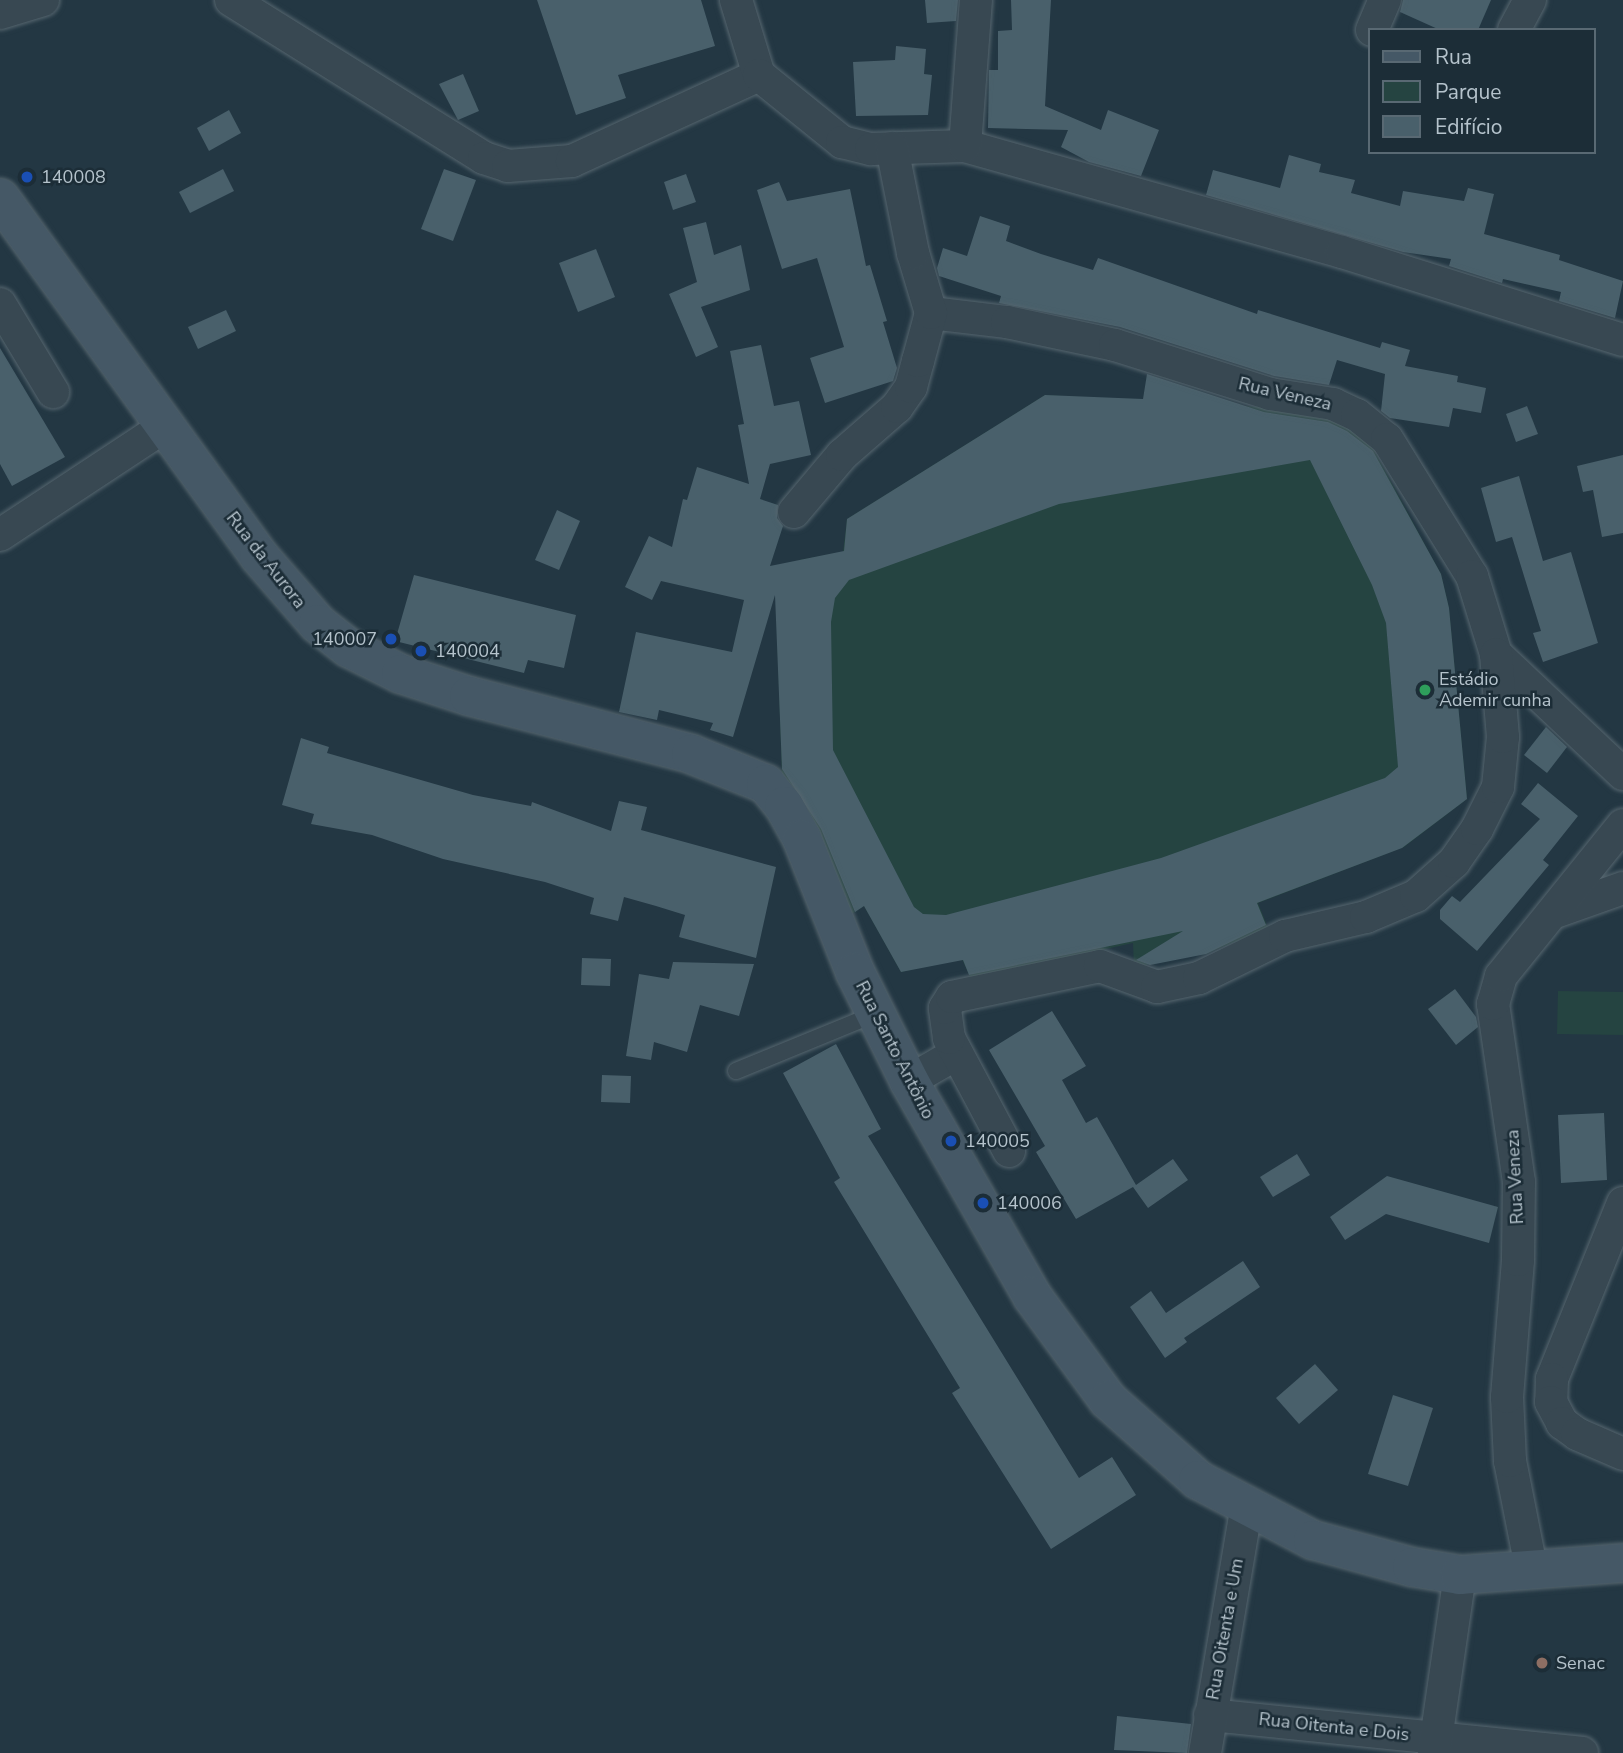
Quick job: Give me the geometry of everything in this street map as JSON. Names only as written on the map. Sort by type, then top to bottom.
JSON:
[{"type":"main road","name":"Rua da Aurora","points":[[0,198],[259,556],[318,624],[349,648],[401,674],[469,696],[740,771]]},
{"type":"main road","name":"Rua Santo Antônio","points":[[740,771],[766,784],[785,806],[875,1014],[909,1081],[1032,1296],[1108,1400],[1198,1480],[1313,1540],[1412,1567],[1460,1575],[1532,1572],[1623,1563]]},
{"type":"street","points":[[0,13],[43,0]]},
{"type":"street","points":[[231,0],[484,158],[508,166],[572,161],[758,75]]},
{"type":"street","points":[[736,0],[758,75],[842,142],[892,148],[965,146],[1342,252],[1623,340]]},
{"type":"street","points":[[965,146],[976,0]]},
{"type":"street","points":[[1373,28],[1385,0]]},
{"type":"street","points":[[1515,28],[1530,0]]},
{"type":"street","points":[[793,512],[842,455],[897,407],[911,387],[931,313],[913,253],[892,148]]},
{"type":"street","points":[[0,304],[53,392]]},
{"type":"street","name":"Rua Veneza","points":[[931,313],[1007,322],[1115,345],[1270,394],[1334,404],[1357,415],[1387,439],[1472,576],[1496,654],[1623,774]]},
{"type":"street","points":[[0,535],[165,426]]},
{"type":"street","points":[[1009,1151],[956,1054],[946,1024],[945,1008],[952,997],[1100,967],[1157,987],[1168,985],[1199,978],[1285,936],[1366,916],[1416,896],[1454,862],[1477,829],[1497,787],[1503,737],[1496,654]]},
{"type":"street","name":"Rua Veneza","points":[[1532,1572],[1510,1461],[1507,1397],[1519,1182],[1493,1004],[1501,976],[1558,911],[1623,825]]},
{"type":"street","points":[[1558,911],[1623,888]]},
{"type":"street","points":[[909,1081],[956,1054]]},
{"type":"street","points":[[1623,1203],[1552,1379],[1551,1402],[1562,1423],[1577,1434],[1623,1454]]},
{"type":"street","name":"Rua Oitenta e Um","points":[[1205,1753],[1247,1505]]},
{"type":"street","points":[[1435,1745],[1460,1575]]},
{"type":"street","name":"Rua Oitenta e Dois","points":[[1210,1715],[1435,1745],[1582,1753]]},
{"type":"lane","points":[[736,1071],[875,1014]]},
{"type":"green space","points":[[1045,395],[1332,411],[1372,447],[1441,574],[1449,608],[1467,799],[1404,847],[1258,903],[1268,928],[1208,953],[1134,967],[1133,943],[971,979],[962,959],[901,972],[864,906],[850,915],[782,778],[777,630],[799,560],[843,552],[847,519]]},
{"type":"green space","points":[[1558,991],[1623,992],[1623,1035],[1557,1034]]},
{"type":"building","points":[[537,0],[701,0],[715,46],[618,75],[626,98],[576,115]]},
{"type":"building","points":[[925,0],[958,0],[956,21],[927,23]]},
{"type":"building","points":[[1011,0],[1051,0],[1045,106],[1101,130],[1108,110],[1159,130],[1141,176],[1089,162],[1061,147],[1068,130],[988,128],[989,70],[998,70],[998,31],[1012,30]]},
{"type":"building","points":[[1403,0],[1491,0],[1479,28],[1436,28],[1400,12]]},
{"type":"building","points":[[896,46],[926,49],[924,74],[932,75],[928,115],[856,116],[853,62],[895,60]]},
{"type":"building","points":[[463,74],[479,111],[458,120],[439,84]]},
{"type":"building","points":[[229,110],[241,133],[209,151],[197,128]]},
{"type":"building","points":[[1289,155],[1321,164],[1319,172],[1355,180],[1351,193],[1400,206],[1403,191],[1464,201],[1468,188],[1494,194],[1484,234],[1560,255],[1559,260],[1623,281],[1615,318],[1559,301],[1561,292],[1503,279],[1502,283],[1449,266],[1451,259],[1403,252],[1206,195],[1213,170],[1280,188]]},
{"type":"building","points":[[223,169],[234,191],[190,213],[179,192]]},
{"type":"building","points":[[444,169],[476,180],[453,241],[421,229]]},
{"type":"building","points":[[686,174],[696,202],[673,210],[664,182]]},
{"type":"building","points":[[779,182],[787,201],[850,189],[866,266],[870,265],[887,321],[883,322],[897,368],[893,381],[825,403],[810,358],[844,347],[817,258],[782,269],[757,190]]},
{"type":"building","points":[[980,216],[1010,226],[1006,241],[1041,254],[1093,270],[1098,258],[1257,314],[1258,310],[1380,348],[1382,342],[1410,350],[1405,366],[1458,376],[1457,382],[1486,388],[1481,413],[1453,408],[1449,427],[1390,418],[1381,411],[1385,374],[1337,360],[1329,385],[1274,376],[1120,327],[999,303],[1001,296],[939,276],[937,268],[943,248],[967,256]]},
{"type":"building","points":[[706,222],[714,255],[741,245],[750,290],[701,307],[718,347],[696,357],[669,294],[697,282],[683,228]]},
{"type":"building","points":[[596,249],[615,297],[578,312],[559,263]]},
{"type":"building","points":[[226,310],[236,331],[198,349],[188,327]]},
{"type":"building","name":"Estádio Ademir cunha","points":[[761,345],[774,406],[799,401],[811,455],[770,464],[760,499],[778,505],[777,518],[783,526],[770,566],[844,551],[847,519],[1045,395],[1143,399],[1147,374],[1264,412],[1328,422],[1347,431],[1373,451],[1441,574],[1449,608],[1467,799],[1402,848],[1257,903],[1266,925],[1206,954],[1150,965],[1136,960],[1183,931],[969,975],[963,960],[901,972],[864,906],[855,912],[821,829],[782,769],[775,595],[733,737],[710,730],[713,723],[659,710],[657,720],[619,712],[636,632],[732,652],[744,600],[661,581],[652,600],[625,587],[649,536],[672,547],[683,499],[687,500],[697,467],[749,484],[738,425],[744,424],[730,351]],"holes":[[[1310,460],[1372,585],[1386,623],[1398,767],[1385,778],[1161,858],[946,915],[923,914],[914,907],[833,750],[831,622],[835,598],[849,580],[1059,504]]]},
{"type":"building","points":[[0,348],[65,457],[12,486],[0,464]]},
{"type":"building","points":[[1527,406],[1538,434],[1516,442],[1506,414]]},
{"type":"building","points":[[1623,455],[1623,533],[1602,537],[1593,490],[1583,492],[1577,466]]},
{"type":"building","points":[[1519,476],[1543,561],[1571,552],[1598,643],[1543,662],[1533,633],[1541,631],[1512,537],[1496,542],[1481,488]]},
{"type":"building","points":[[557,510],[580,521],[559,570],[535,560]]},
{"type":"building","points":[[414,575],[576,615],[564,668],[528,660],[524,673],[395,641]]},
{"type":"building","points":[[1546,727],[1567,747],[1547,773],[1524,755]]},
{"type":"building","points":[[301,738],[329,747],[327,753],[473,795],[531,806],[532,802],[611,831],[619,801],[647,807],[641,830],[776,867],[756,958],[679,937],[685,915],[656,906],[624,897],[618,921],[590,914],[594,898],[545,882],[443,859],[372,835],[311,824],[314,814],[282,805]]},
{"type":"building","points":[[1538,783],[1578,816],[1543,860],[1549,865],[1477,951],[1440,919],[1440,910],[1452,896],[1460,902],[1540,819],[1521,804]]},
{"type":"building","points":[[582,958],[611,959],[610,986],[581,985]]},
{"type":"building","points":[[673,962],[754,964],[739,1016],[700,1005],[687,1052],[654,1042],[651,1060],[626,1056],[639,974],[669,979]]},
{"type":"building","points":[[1455,989],[1476,1017],[1478,1027],[1456,1045],[1428,1009]]},
{"type":"building","points":[[1052,1011],[1086,1066],[1062,1080],[1086,1123],[1097,1117],[1136,1185],[1173,1159],[1188,1180],[1148,1208],[1133,1187],[1076,1219],[1036,1152],[1045,1146],[989,1050]]},
{"type":"building","points":[[836,1044],[881,1129],[868,1136],[1079,1478],[1112,1457],[1136,1495],[1051,1549],[952,1393],[960,1388],[834,1182],[840,1178],[783,1073]]},
{"type":"building","points":[[602,1075],[631,1076],[630,1103],[601,1102]]},
{"type":"building","points":[[1604,1113],[1607,1180],[1561,1183],[1558,1115]]},
{"type":"building","points":[[1297,1154],[1310,1175],[1273,1197],[1260,1177]]},
{"type":"building","points":[[1387,1176],[1498,1207],[1489,1243],[1386,1214],[1345,1240],[1330,1217]]},
{"type":"building","points":[[1243,1261],[1260,1287],[1184,1338],[1187,1342],[1165,1358],[1130,1307],[1151,1291],[1166,1313]]},
{"type":"building","points":[[1315,1364],[1338,1390],[1299,1424],[1276,1398]]},
{"type":"building","points":[[1393,1395],[1433,1408],[1408,1486],[1368,1474]]},
{"type":"building","points":[[1117,1716],[1191,1724],[1187,1753],[1114,1750]]},
{"type":"place","name":"140008","points":[[27,177]]},
{"type":"place","name":"140007","points":[[391,639]]},
{"type":"place","name":"140004","points":[[421,651]]},
{"type":"place","name":"Estádio Ademir cunha","points":[[1425,690]]},
{"type":"place","name":"140005","points":[[951,1141]]},
{"type":"place","name":"140006","points":[[983,1203]]},
{"type":"place","name":"Senac","points":[[1542,1663]]}]
